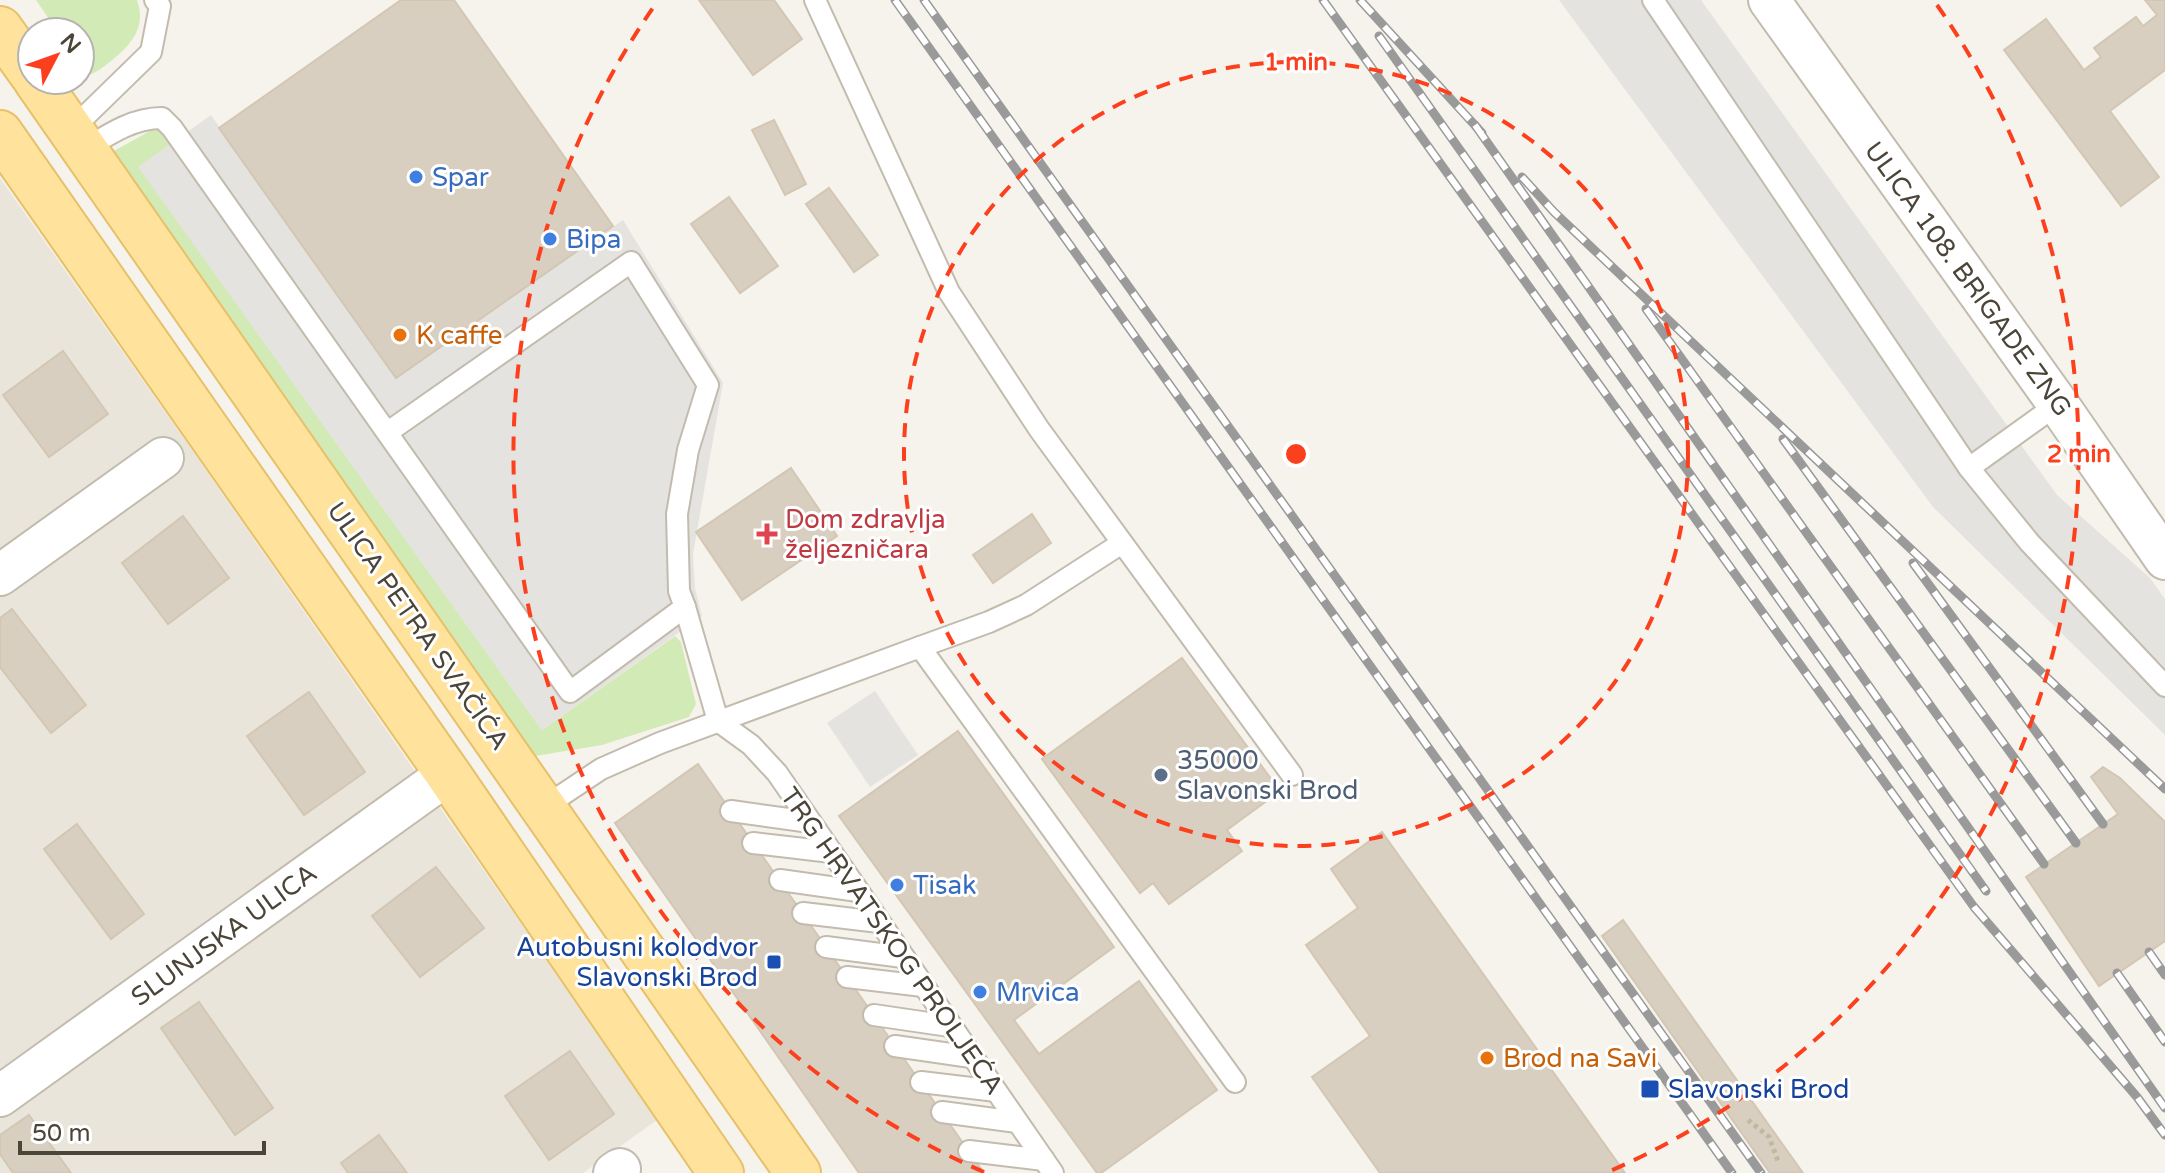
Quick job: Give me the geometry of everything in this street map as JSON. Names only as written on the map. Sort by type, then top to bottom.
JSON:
[{"type":"main road","points":[[0,29],[16,52]]},
{"type":"main road","name":"ULICA PETRA SVAČIĆA","points":[[47,96],[798,1173]]},
{"type":"main road","points":[[0,133],[448,774],[721,1173]]},
{"type":"street","name":"ULICA 108. BRIGADE ZNG","points":[[1769,0],[2165,559]]},
{"type":"street","points":[[0,575],[163,458]]},
{"type":"street","name":"SLUNJSKA ULICA","points":[[0,1096],[448,774]]},
{"type":"lane","points":[[78,139],[151,52],[160,6],[155,0]]},
{"type":"lane","points":[[815,0],[949,292],[1039,429],[1292,775]]},
{"type":"lane","points":[[1653,0],[1969,468],[2029,542],[2165,686]]},
{"type":"lane","points":[[78,139],[147,118],[162,118],[216,187],[570,692],[685,607]]},
{"type":"lane","points":[[388,432],[631,262],[708,385],[688,450],[677,514],[679,591],[718,721]]},
{"type":"lane","points":[[1969,468],[2058,404]]},
{"type":"lane","points":[[544,807],[601,769],[718,721],[989,622],[1026,605],[1122,543]]},
{"type":"lane","points":[[920,647],[1235,1082]]},
{"type":"lane","name":"TRG HRVATSKOG PROLJEĆA","points":[[718,721],[751,745],[777,773],[1049,1167]]},
{"type":"lane","points":[[731,811],[810,822]]},
{"type":"lane","points":[[753,843],[831,852]]},
{"type":"lane","points":[[780,880],[858,891]]},
{"type":"lane","points":[[803,913],[879,922]]},
{"type":"lane","points":[[826,947],[903,957]]},
{"type":"lane","points":[[847,977],[923,986]]},
{"type":"lane","points":[[874,1015],[949,1026]]},
{"type":"lane","points":[[895,1046],[971,1057]]},
{"type":"lane","points":[[921,1082],[996,1091]]},
{"type":"lane","points":[[942,1112],[1017,1122]]},
{"type":"lane","points":[[969,1151],[1049,1167]]},
{"type":"path","points":[[1748,1120],[1769,1137],[1778,1161]]},
{"type":"shaded area","points":[[1559,0],[1701,0],[2057,495],[2150,578],[2165,599],[2165,735],[1933,507]]},
{"type":"shaded area","points":[[211,115],[396,378],[623,220],[723,383],[693,554],[695,588],[702,616],[542,730],[138,167]]},
{"type":"shaded area","points":[[0,178],[657,1120],[583,1173],[0,1173]]},
{"type":"shaded area","points":[[875,691],[918,755],[870,787],[827,723]]},
{"type":"green space","points":[[36,0],[137,0],[140,10],[138,27],[131,42],[96,71],[96,16],[47,16]]},
{"type":"green space","points":[[160,130],[173,143],[139,167],[542,730],[675,636],[681,642],[696,704],[689,717],[602,745],[529,757],[112,152],[150,131]]},
{"type":"building","name":"Spar","points":[[401,0],[454,0],[613,226],[396,378],[219,128]]},
{"type":"building","points":[[699,0],[774,0],[802,39],[753,75]]},
{"type":"building","points":[[2145,0],[2165,0],[2165,70],[2110,111],[2159,177],[2121,206],[2004,50],[2046,19],[2084,70],[2101,57],[2094,48],[2136,17],[2143,26],[2157,15]]},
{"type":"building","points":[[774,120],[806,184],[785,195],[752,130]]},
{"type":"building","points":[[829,188],[878,255],[854,272],[806,204]]},
{"type":"building","points":[[729,197],[778,266],[740,293],[691,224]]},
{"type":"building","points":[[63,351],[108,414],[49,457],[3,395]]},
{"type":"building","name":"Dom zdravlja željezničara","points":[[791,468],[837,536],[742,600],[696,532]]},
{"type":"building","points":[[1032,514],[1051,543],[993,583],[973,555]]},
{"type":"building","points":[[183,516],[229,578],[168,624],[122,563]]},
{"type":"building","points":[[12,609],[86,705],[51,733],[0,667],[0,618]]},
{"type":"building","name":"35000 Slavonski Brod","points":[[1182,658],[1280,791],[1227,830],[1242,851],[1169,904],[1153,883],[1140,893],[1042,759]]},
{"type":"building","points":[[309,692],[365,772],[304,815],[247,736]]},
{"type":"building","points":[[958,731],[1114,947],[1014,1020],[1039,1054],[1139,981],[1217,1090],[1101,1173],[1097,1173],[839,816]]},
{"type":"building","name":"Autobusni kolodvor Slavonski Brod","points":[[698,764],[984,1173],[859,1173],[615,823]]},
{"type":"building","points":[[2103,767],[2120,778],[2165,822],[2165,941],[2099,986],[2026,877],[2118,814],[2091,777]]},
{"type":"building","points":[[77,824],[144,914],[111,939],[44,849]]},
{"type":"building","points":[[1382,832],[1625,1173],[1380,1173],[1312,1077],[1370,1036],[1306,945],[1358,908],[1331,869]]},
{"type":"building","points":[[436,867],[484,928],[420,977],[372,916]]},
{"type":"building","points":[[1623,920],[1803,1173],[1770,1173],[1602,936]]},
{"type":"building","points":[[199,1002],[273,1108],[235,1135],[161,1028]]},
{"type":"building","points":[[570,1051],[614,1114],[549,1160],[505,1096]]},
{"type":"building","points":[[29,1115],[71,1173],[13,1173],[0,1154],[0,1135]]},
{"type":"building","points":[[379,1135],[407,1173],[348,1173],[341,1163]]},
{"type":"railway","points":[[895,0],[1732,1173]]},
{"type":"railway","points":[[924,0],[1761,1173]]},
{"type":"railway","points":[[1323,0],[1974,907],[2137,1097],[2165,1135]]},
{"type":"railway","points":[[1360,0],[1482,133]]},
{"type":"railway","points":[[1379,36],[1986,891]]},
{"type":"railway","points":[[1475,125],[2165,1108]]},
{"type":"railway","points":[[1522,177],[1554,212],[2165,789]]},
{"type":"railway","points":[[1646,309],[2044,864]]},
{"type":"railway","points":[[1783,439],[2076,843]]},
{"type":"railway","points":[[1913,563],[2103,824]]},
{"type":"railway","points":[[2149,952],[2165,975]]},
{"type":"railway","points":[[2117,973],[2165,1042]]},
{"type":"place","name":"Spar","points":[[416,177]]},
{"type":"place","name":"Bipa","points":[[550,239]]},
{"type":"place","name":"K caffe","points":[[400,335]]},
{"type":"place","name":"Dom zdravlja željezničara","points":[[767,534]]},
{"type":"place","name":"35000 Slavonski Brod","points":[[1161,775]]},
{"type":"place","name":"Tisak","points":[[897,885]]},
{"type":"place","name":"Autobusni kolodvor Slavonski Brod","points":[[774,962]]},
{"type":"place","name":"Mrvica","points":[[980,992]]},
{"type":"place","name":"Brod na Savi","points":[[1487,1058]]},
{"type":"place","name":"Slavonski Brod","points":[[1650,1089]]}]
